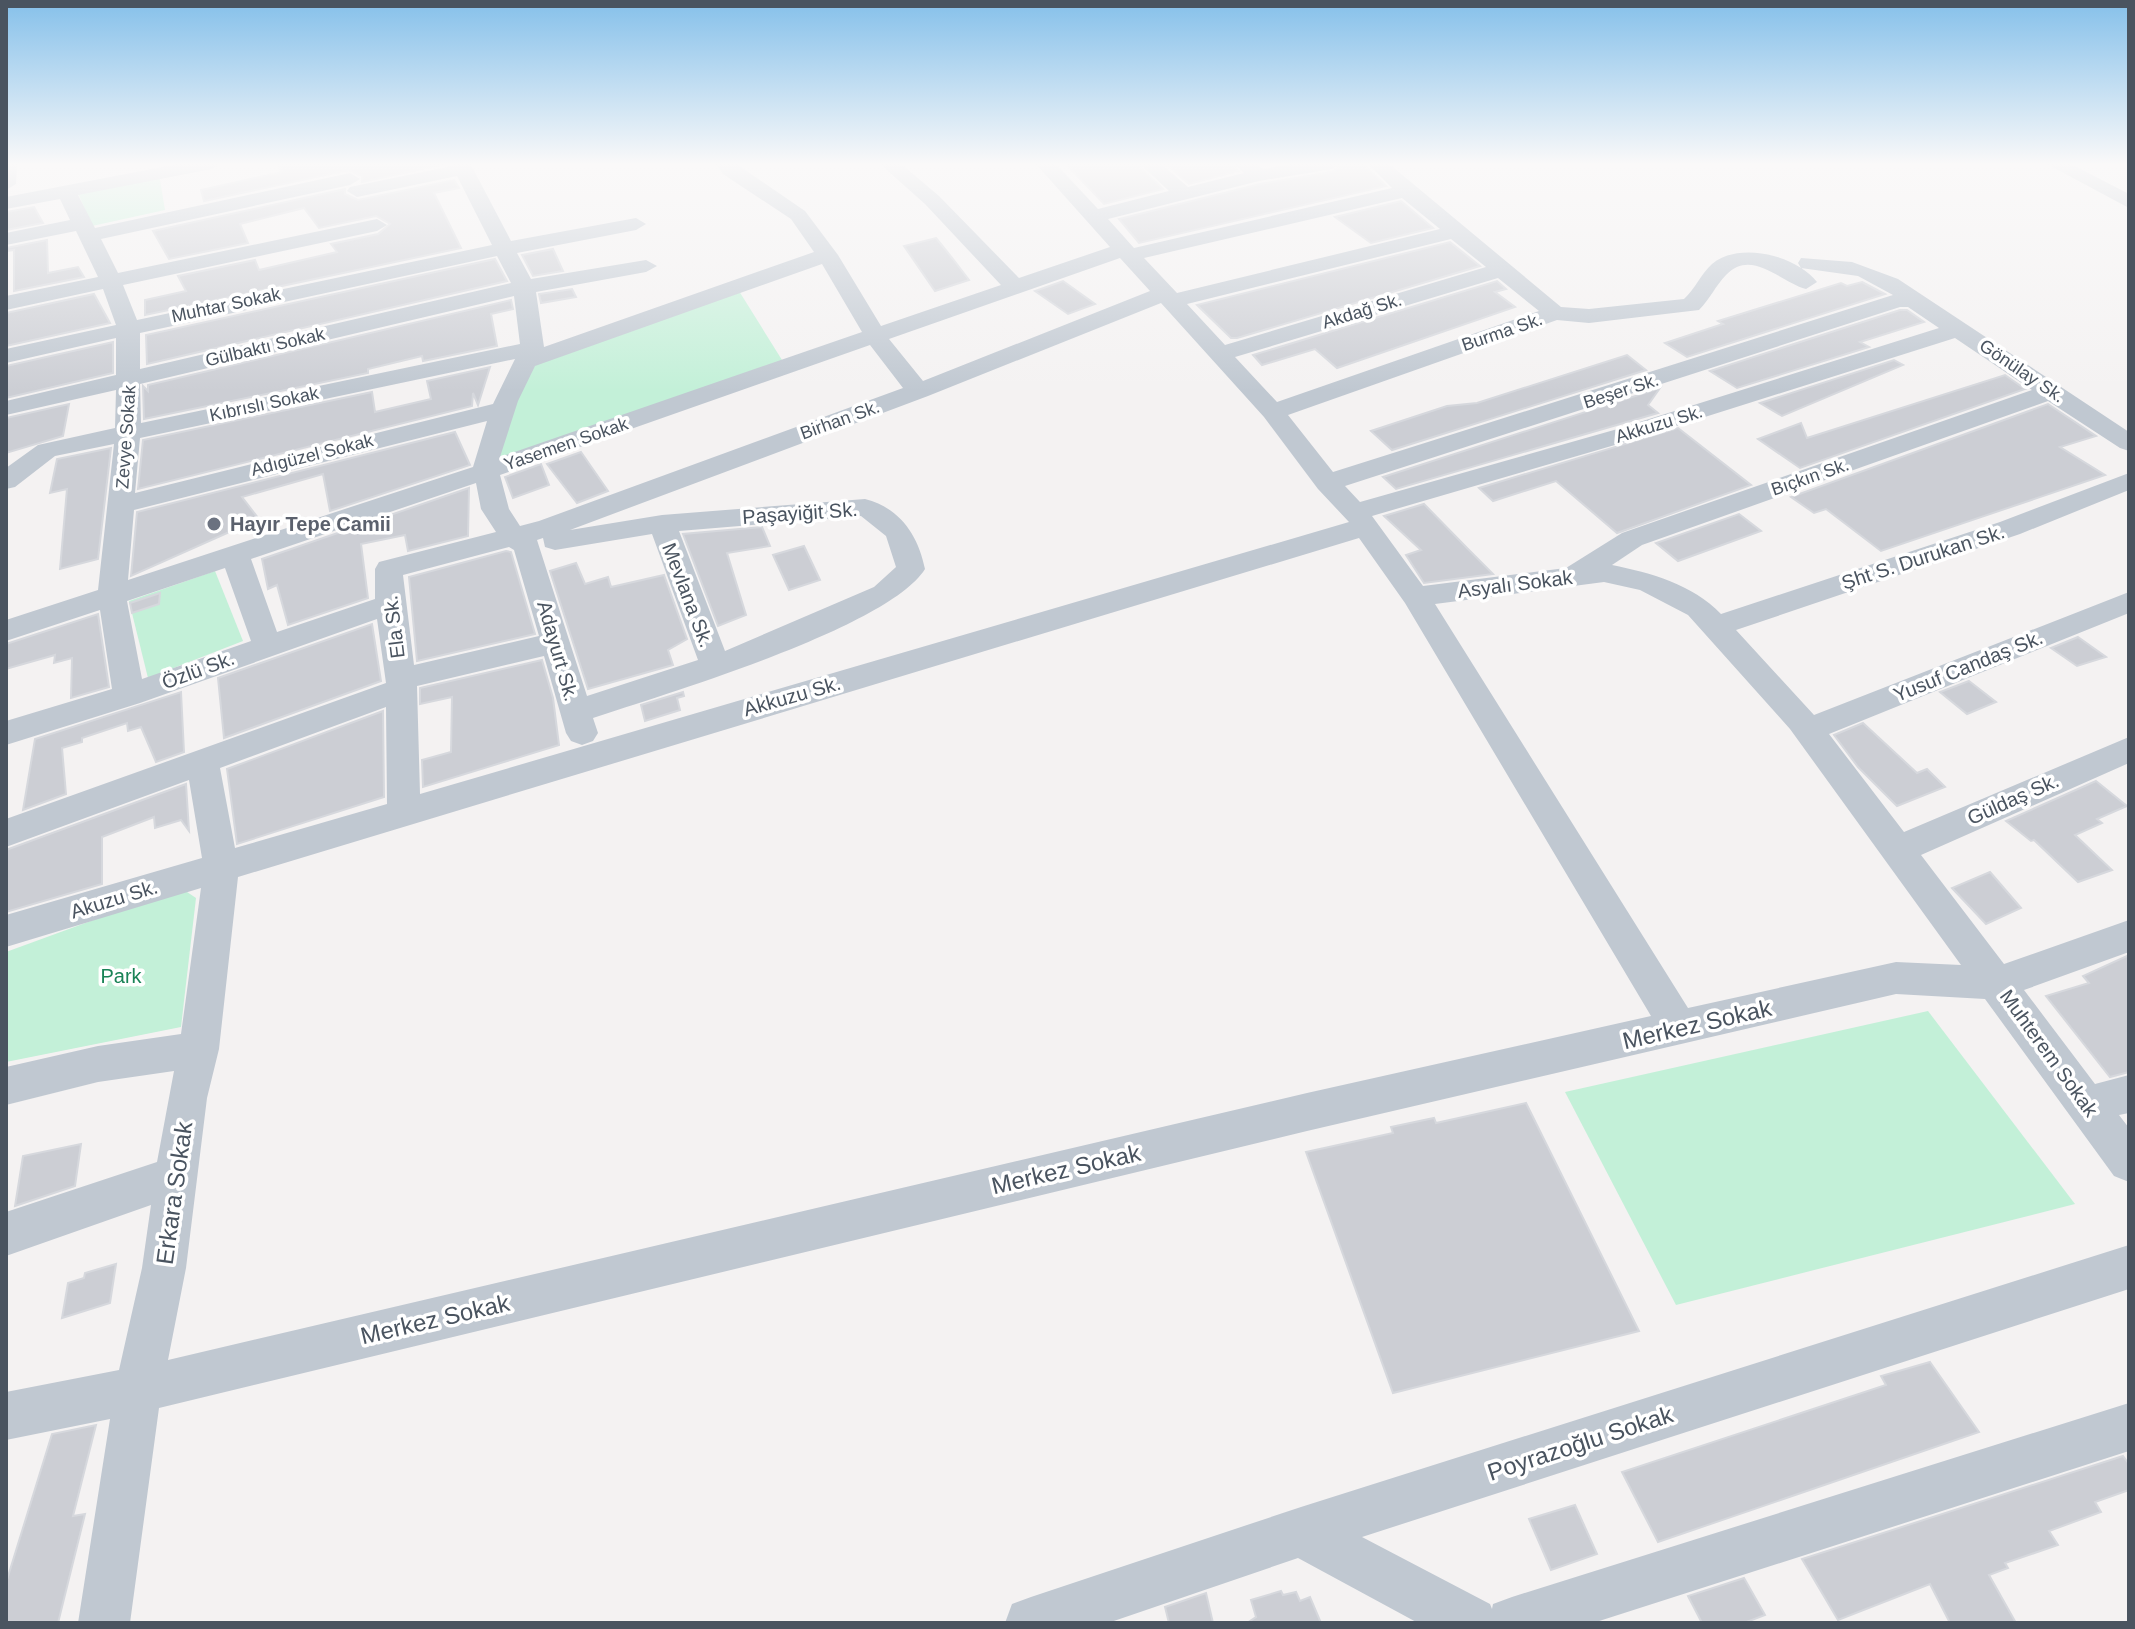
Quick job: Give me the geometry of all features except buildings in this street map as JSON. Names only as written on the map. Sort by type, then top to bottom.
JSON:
[{"type":"street","name":"Zevye Sokak","points":[[87,239],[128,326],[128,432],[112,596],[129,695]]},
{"type":"street","points":[[6,303],[98,267],[284,239]]},
{"type":"street","points":[[384,239],[400,268]]},
{"type":"street","points":[[486,471],[487,458],[503,409],[529,355],[524,287],[498,239]]},
{"type":"street","name":"Muhtar Sokak","points":[[6,356],[128,326],[548,239]]},
{"type":"street","points":[[815,239],[892,363],[919,391]]},
{"type":"street","points":[[969,239],[1015,287]]},
{"type":"street","points":[[1115,239],[1273,412],[1327,483],[1360,520],[1416,597],[1679,1028]]},
{"type":"street","name":"Yasemen Sokak","points":[[6,631],[486,471],[876,338],[1015,287],[1127,252],[1186,239]]},
{"type":"street","name":"Birhan Sk.","points":[[520,541],[1169,297],[1422,239]]},
{"type":"street","name":"Burma Sk.","points":[[1273,412],[1555,313],[1467,239]]},
{"type":"street","name":"Kıbrıslı Sokak","points":[[6,481],[47,450],[529,355],[792,264],[827,255]]},
{"type":"street","name":"Gönülay Sk.","points":[[1555,313],[1603,315],[1691,305],[1705,294],[1721,266],[1736,260],[1766,261],[1807,273],[1844,264],[1893,283],[1914,301],[2129,443]]},
{"type":"street","name":"Gülbaktı Sokak","points":[[6,408],[524,287],[646,266]]},
{"type":"street","name":"Akdağ Sk.","points":[[1220,354],[1504,269]]},
{"type":"street","name":"Beşer Sk.","points":[[1327,483],[1899,300],[1914,301]]},
{"type":"street","name":"Akkuzu Sk.","points":[[221,867],[1360,520],[1960,329]]},
{"type":"street","name":"Bıçkın Sk.","points":[[1575,576],[1632,539],[2052,391]]},
{"type":"street","name":"Adıgüzel Sokak","points":[[121,505],[503,409]]},
{"type":"street","name":"Adayurt Sk.","points":[[486,471],[495,509],[520,541],[589,756]]},
{"type":"street","name":"Şht S. Durukan Sk.","points":[[1714,627],[2010,528],[2129,481]]},
{"type":"street","name":"Paşayiğit Sk.","points":[[520,541],[662,524],[865,507],[882,514],[903,537],[911,569],[884,594],[715,666],[575,712]]},
{"type":"street","name":"Mevlana Sk.","points":[[662,524],[715,666]]},
{"type":"street","name":"Ela Sk.","points":[[404,812],[401,684],[390,604],[389,569],[520,541]]},
{"type":"street","points":[[235,555],[267,645]]},
{"type":"street","name":"Asyalı Sokak","points":[[1416,597],[1604,573],[1648,582],[1698,608],[1807,730],[1997,983]]},
{"type":"street","name":"Yusuf Candaş Sk.","points":[[1807,730],[2129,602]]},
{"type":"street","name":"Özlü Sk.","points":[[6,733],[129,695],[390,604]]},
{"type":"street","points":[[6,833],[202,762],[401,684],[554,643]]},
{"type":"street","name":"Güldaş Sk.","points":[[1898,850],[2129,749]]},
{"type":"street","name":"Erkara Sokak","points":[[104,1623],[138,1390],[164,1268],[187,1098],[199,1049],[221,867],[202,762]]},
{"type":"street","name":"Akuzu Sk.","points":[[6,931],[221,867]]},
{"type":"street","points":[[1997,983],[2129,936]]},
{"type":"street","name":"Merkez Sokak","points":[[6,1416],[138,1390],[1277,1119],[1896,978],[1997,983]]},
{"type":"street","name":"Muhterem Sokak","points":[[1997,983],[2129,1162]]},
{"type":"street","points":[[6,1086],[98,1064],[199,1049]]},
{"type":"street","points":[[2087,1105],[2129,1094]]},
{"type":"street","points":[[6,1234],[176,1176]]},
{"type":"street","name":"Poyrazoğlu Sokak","points":[[1031,1623],[1301,1532],[2129,1267]]},
{"type":"street","points":[[1512,1623],[2129,1427]]},
{"type":"street","points":[[1301,1532],[1471,1623]]},
{"type":"green space","points":[[739,291],[787,368],[486,471],[526,361]]},
{"type":"green space","points":[[215,571],[243,641],[148,678],[129,601]]},
{"type":"green space","name":"Park","points":[[181,888],[196,898],[181,1027],[6,1062],[6,952]]},
{"type":"green space","points":[[1928,1011],[2075,1204],[1676,1305],[1565,1092]]},
{"type":"place","name":"Hayır Tepe Camii","points":[[214,524]]}]
